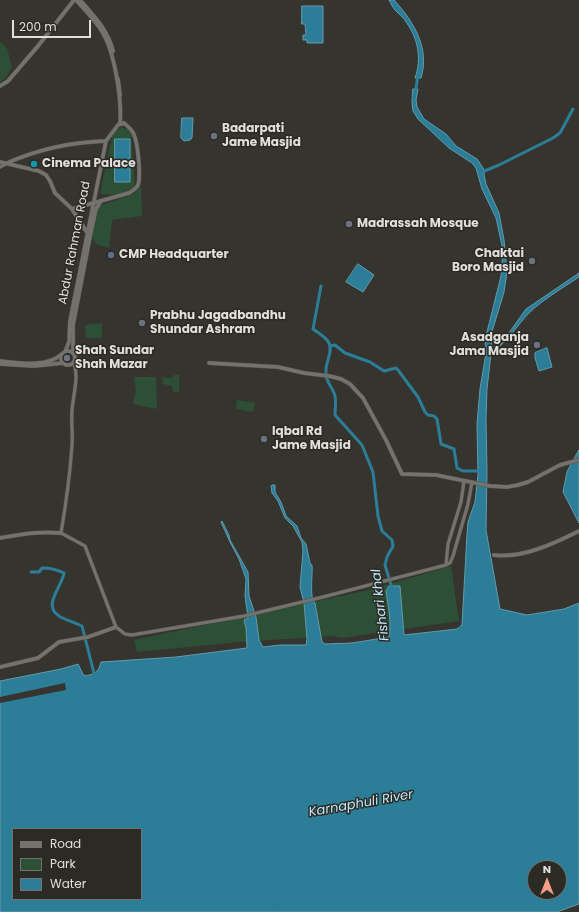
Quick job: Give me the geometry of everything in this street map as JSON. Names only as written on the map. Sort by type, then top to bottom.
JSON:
[{"type":"main road","points":[[0,86],[8,81],[75,0],[93,18],[101,29],[109,45],[115,71],[122,124]]},
{"type":"main road","points":[[80,0],[99,21],[110,39],[118,75],[122,124]]},
{"type":"main road","points":[[72,209],[132,192],[138,184],[139,167],[135,136],[130,128],[122,124]]},
{"type":"main road","name":"Abdur Rahman Road","points":[[64,353],[68,345],[70,320],[106,141],[111,133],[122,124]]},
{"type":"main road","points":[[6,164],[43,149],[83,142],[106,141]]},
{"type":"main road","points":[[0,162],[39,171],[46,175],[58,197],[72,209],[88,234]]},
{"type":"main road","points":[[0,363],[34,366],[63,363],[70,365],[74,363],[74,325],[77,303],[96,209],[101,201]]},
{"type":"main road","points":[[0,363],[36,363],[55,360],[68,351],[73,353]]},
{"type":"main road","points":[[63,363],[61,358],[64,353]]},
{"type":"main road","points":[[209,364],[278,367],[304,373],[329,376],[341,379],[350,384],[363,398],[386,440],[402,474],[436,475],[490,486],[507,486],[518,485],[534,479],[562,464],[579,460]]},
{"type":"main road","points":[[494,555],[505,557],[541,548],[579,532]]},
{"type":"main road","points":[[0,538],[24,533],[61,533]]},
{"type":"main road","points":[[0,667],[38,658],[59,642],[81,639],[116,628]]},
{"type":"street","points":[[0,168],[6,164]]},
{"type":"street","points":[[74,363],[76,377],[71,418],[72,444],[66,507],[61,533],[84,546],[116,628],[125,634],[132,635],[244,616],[323,598],[446,565],[450,563],[456,549],[468,504],[472,482]]},
{"type":"street","points":[[446,565],[448,544],[460,502],[464,481]]},
{"type":"green space","points":[[0,42],[7,48],[12,67],[5,79],[0,82]]},
{"type":"green space","points":[[122,127],[131,131],[135,187],[118,195],[100,194],[113,132]]},
{"type":"green space","points":[[141,186],[142,216],[112,220],[109,248],[96,244],[92,236],[99,206],[134,194]]},
{"type":"green space","points":[[102,323],[102,338],[86,338],[85,325]]},
{"type":"green space","points":[[174,375],[179,375],[179,392],[173,392],[172,386],[163,384],[162,377],[172,378]]},
{"type":"green space","points":[[134,377],[156,377],[157,409],[133,404],[136,391]]},
{"type":"green space","points":[[237,400],[255,403],[253,412],[236,409]]},
{"type":"green space","points":[[451,566],[459,621],[342,638],[332,636],[240,642],[137,652],[134,640],[369,590]]},
{"type":"water","points":[[389,0],[394,0],[414,26],[422,46],[423,67],[421,78],[415,78],[418,63],[418,49],[416,42],[410,28]]},
{"type":"water","points":[[302,6],[323,6],[323,43],[307,43],[307,40],[303,40],[303,35],[306,35],[305,24],[302,24]]},
{"type":"water","name":"Karnaphuli River","points":[[413,89],[418,89],[416,100],[417,107],[424,119],[446,134],[456,146],[477,159],[485,171],[484,175],[486,184],[499,213],[504,240],[507,272],[504,292],[491,335],[492,348],[501,344],[526,309],[579,273],[579,277],[530,312],[508,338],[491,353],[487,389],[486,418],[486,530],[500,609],[527,615],[564,609],[579,603],[579,904],[557,912],[0,912],[0,681],[61,669],[78,664],[84,676],[91,675],[96,672],[99,669],[101,662],[176,657],[247,648],[244,620],[248,618],[245,596],[246,579],[239,559],[221,522],[222,521],[230,540],[248,572],[249,596],[256,617],[259,640],[263,647],[280,645],[306,645],[307,639],[304,603],[300,587],[303,551],[302,542],[293,526],[285,518],[278,501],[272,493],[272,485],[275,485],[275,492],[281,502],[286,516],[297,526],[301,538],[306,544],[310,563],[312,565],[312,597],[315,603],[322,642],[325,644],[352,643],[389,637],[390,620],[386,591],[389,586],[400,586],[404,635],[457,629],[462,625],[468,522],[475,502],[478,475],[477,424],[480,389],[486,353],[485,340],[501,276],[503,250],[496,218],[482,189],[476,168],[472,163],[449,148],[418,119],[413,111]]},
{"type":"water","points":[[182,118],[193,118],[192,138],[190,140],[184,141],[181,138]]},
{"type":"water","points":[[115,139],[130,139],[130,182],[115,182]]},
{"type":"water","points":[[358,264],[374,275],[363,292],[346,282]]},
{"type":"water","points":[[547,348],[552,367],[539,371],[535,353]]},
{"type":"water","points":[[579,450],[579,523],[563,492],[567,472]]},
{"type":"pier","points":[[65,683],[66,690],[0,703],[0,697]]},
{"type":"waterway","points":[[416,89],[418,74]]},
{"type":"waterway","points":[[482,172],[553,138],[560,133],[573,109]]},
{"type":"waterway","name":"Fishari khal","points":[[321,286],[313,329],[322,335],[330,346],[326,374],[327,380],[335,395],[335,415],[362,445],[373,472],[378,516],[382,531],[392,540],[393,546],[387,557],[385,565],[392,588]]},
{"type":"waterway","points":[[330,346],[335,345],[345,353],[370,362],[384,371],[396,368],[418,397],[425,412],[437,419],[441,444],[454,449],[457,468],[463,471],[481,471]]},
{"type":"waterway","points":[[31,572],[39,572],[42,568],[45,568],[64,573],[54,596],[52,607],[54,612],[59,616],[82,626],[95,677]]},
{"type":"place","name":"Badarpati Jame Masjid","points":[[214,136]]},
{"type":"place","name":"Cinema Palace","points":[[34,164]]},
{"type":"place","name":"Madrassah Mosque","points":[[349,224]]},
{"type":"place","name":"CMP Headquarter","points":[[111,255]]},
{"type":"place","name":"Chaktai Boro Masjid","points":[[532,261]]},
{"type":"place","name":"Prabhu Jagadbandhu Shundar Ashram","points":[[142,323]]},
{"type":"place","name":"Asadganja Jama Masjid","points":[[537,345]]},
{"type":"place","name":"Shah Sundar Shah Mazar","points":[[67,358]]},
{"type":"place","name":"Iqbal Rd Jame Masjid","points":[[264,439]]}]
